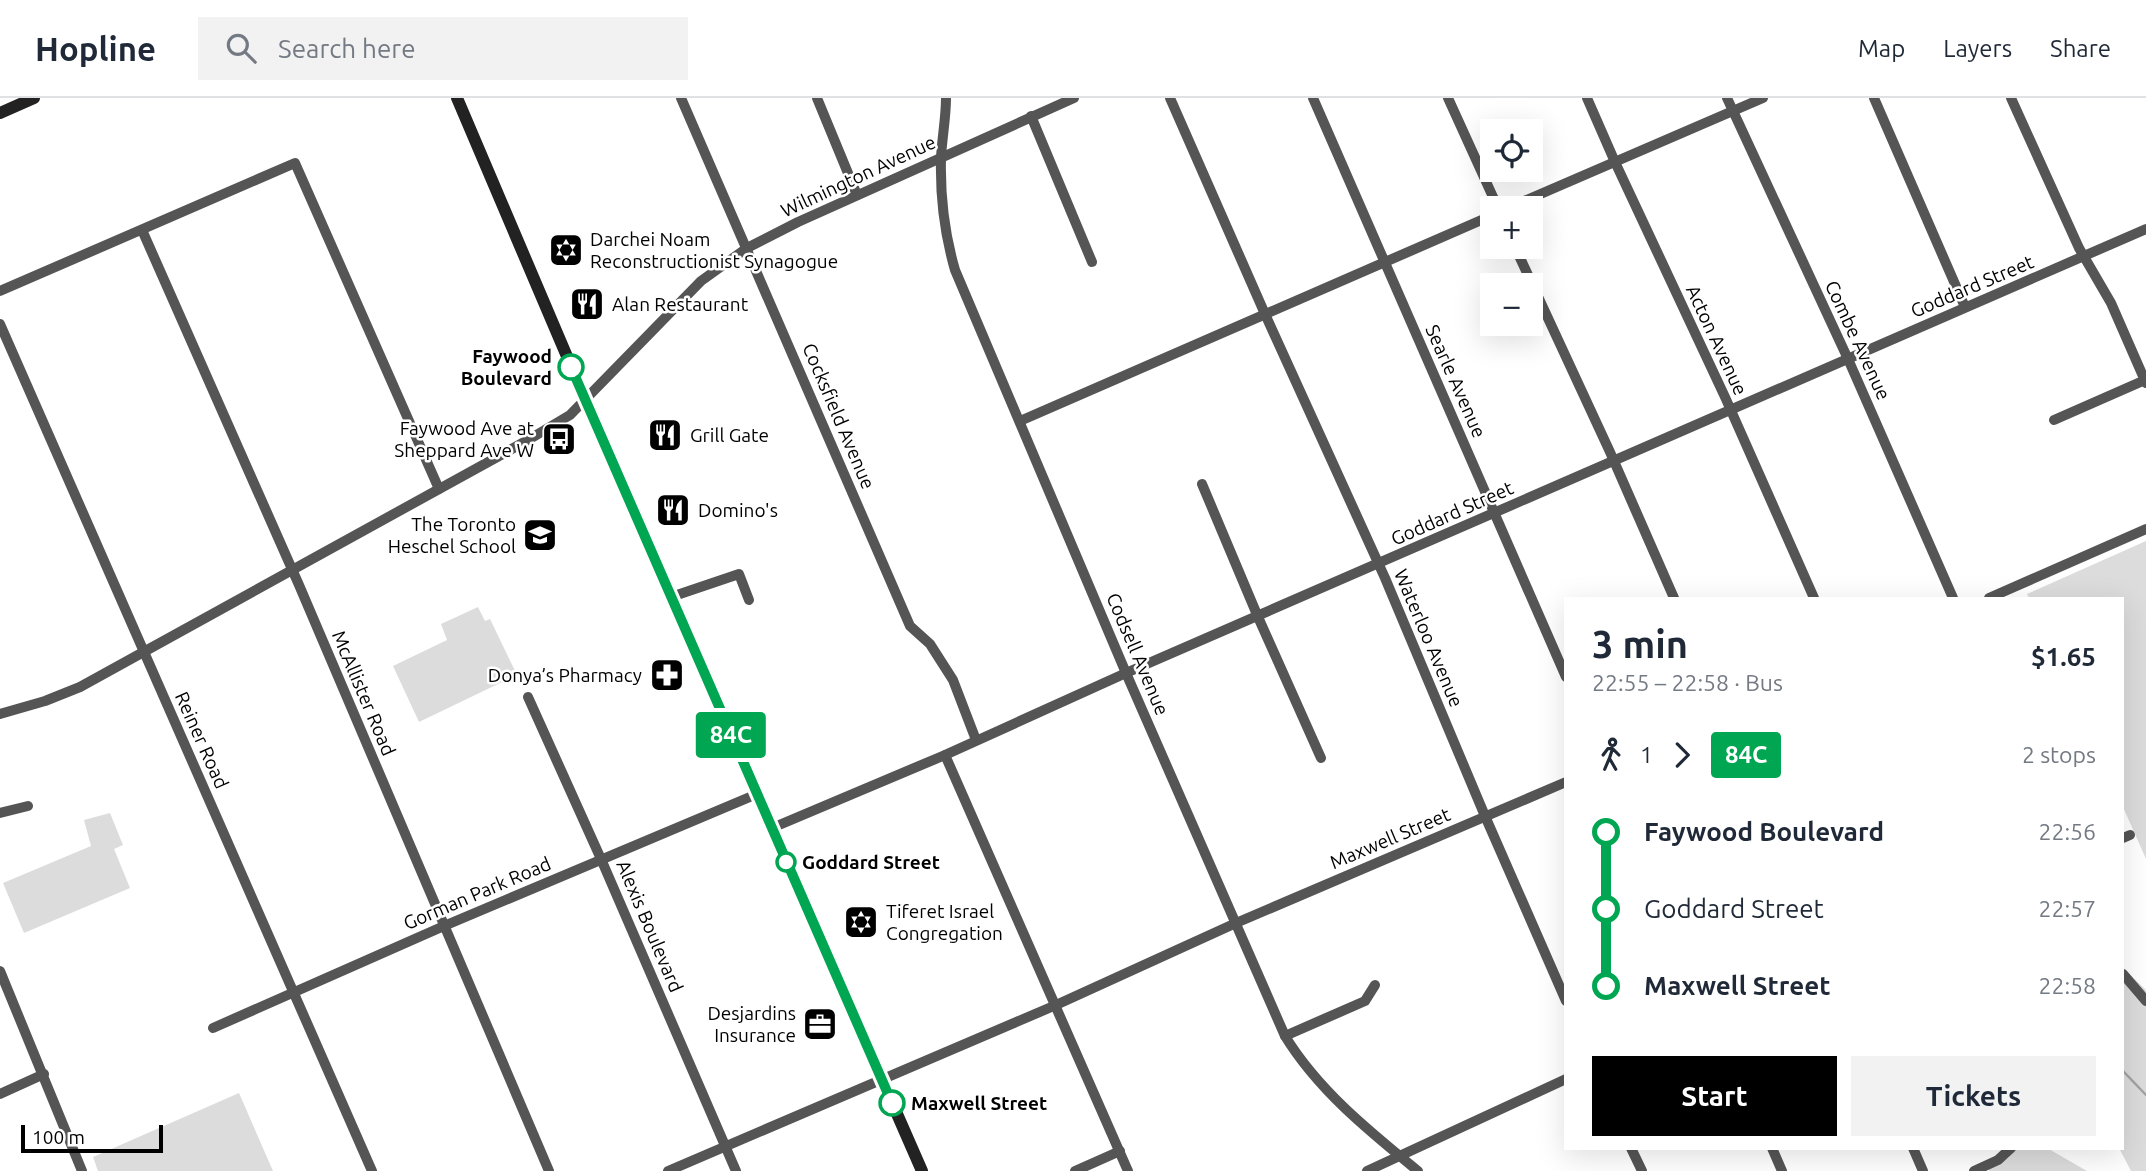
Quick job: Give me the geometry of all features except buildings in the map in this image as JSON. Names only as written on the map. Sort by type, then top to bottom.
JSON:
[{"type":"main road","points":[[0,113],[34,98]]},
{"type":"main road","points":[[457,98],[586,401],[922,1171]]},
{"type":"street","name":"Cocksfield Avenue","points":[[681,98],[910,626],[930,644],[953,680],[976,740]]},
{"type":"street","points":[[817,98],[857,195]]},
{"type":"street","name":"Codsell Avenue","points":[[946,98],[941,157],[942,210],[946,239],[955,270],[1126,673],[1285,1036],[1318,1082],[1418,1171]]},
{"type":"street","name":"Wilmington Avenue","points":[[586,401],[701,281],[747,248],[857,195],[1074,98]]},
{"type":"street","name":"Waterloo Avenue","points":[[1170,98],[1378,564],[1564,997]]},
{"type":"street","name":"Searle Avenue","points":[[1313,98],[1564,672]]},
{"type":"street","points":[[1448,98],[1493,196]]},
{"type":"street","name":"Acton Avenue","points":[[1587,98],[1814,597]]},
{"type":"street","name":"Combe Avenue","points":[[1727,98],[1848,359],[1953,597]]},
{"type":"street","points":[[1536,196],[1763,98]]},
{"type":"street","points":[[1874,98],[1965,307]]},
{"type":"street","points":[[2011,98],[2084,257],[2111,303],[2145,381],[2054,420]]},
{"type":"street","points":[[1031,116],[1092,262]]},
{"type":"street","points":[[0,291],[295,163],[439,489]]},
{"type":"street","points":[[1020,421],[1480,220]]},
{"type":"street","name":"Goddard Street","points":[[772,828],[945,755],[1126,673],[2146,229]]},
{"type":"street","name":"McAllister Road","points":[[142,230],[292,570],[549,1171]]},
{"type":"street","points":[[1521,259],[1674,597]]},
{"type":"street","name":"Reiner Road","points":[[0,324],[372,1171]]},
{"type":"street","points":[[0,714],[80,687],[144,653],[528,440],[570,415],[586,401]]},
{"type":"street","points":[[1202,484],[1321,758]]},
{"type":"street","points":[[1991,597],[2146,529]]},
{"type":"street","points":[[671,597],[739,574],[749,600]]},
{"type":"street","name":"Alexis Boulevard","points":[[528,697],[736,1171]]},
{"type":"street","points":[[945,755],[1128,1171]]},
{"type":"street","name":"Maxwell Street","points":[[668,1171],[1564,783]]},
{"type":"street","name":"Gorman Park Road","points":[[213,1028],[444,926],[757,794]]},
{"type":"street","points":[[0,813],[28,806]]},
{"type":"street","points":[[0,971],[82,1171]]},
{"type":"street","points":[[2124,975],[2146,1001]]},
{"type":"street","points":[[1285,1036],[1365,1001],[1375,985]]},
{"type":"street","points":[[0,1094],[44,1074]]},
{"type":"street","points":[[1367,1171],[1564,1080]]},
{"type":"street","points":[[1632,1150],[1642,1171]]},
{"type":"street","points":[[1773,1150],[1782,1171]]},
{"type":"street","points":[[1914,1150],[1923,1171]]},
{"type":"street","points":[[1974,1171],[1998,1160],[2009,1150]]},
{"type":"street","points":[[1075,1171],[1120,1151]]},
{"type":"shaded area","points":[[2146,541],[2146,859],[2124,809],[2124,597],[2028,597],[2027,594]]},
{"type":"shaded area","points":[[478,607],[485,621],[490,619],[517,675],[419,722],[393,666],[447,640],[441,624]]},
{"type":"shaded area","points":[[110,813],[123,845],[114,849],[130,888],[24,933],[3,883],[91,846],[84,820]]},
{"type":"shaded area","points":[[2124,969],[2146,990],[2146,1171],[2131,1171],[2120,1150],[2124,1150]]},
{"type":"shaded area","points":[[239,1093],[273,1171],[98,1171],[93,1157]]},
{"type":"shaded area","points":[[2014,1150],[2050,1150],[2087,1171],[1989,1171],[2008,1158]]},
{"type":"waterway","points":[[2124,1072],[2146,1095]]},
{"type":"bus line","name":"84C","points":[[571,367],[892,1103]]},
{"type":"place","name":"Darchei Noam Reconstructionist Synagogue","points":[[566,250]]},
{"type":"place","name":"Alan Restaurant","points":[[587,304]]},
{"type":"place","name":"Faywood Boulevard","points":[[571,367]]},
{"type":"place","name":"Grill Gate","points":[[665,435]]},
{"type":"place","name":"Faywood Ave at Sheppard Ave W","points":[[559,439]]},
{"type":"place","name":"Domino's","points":[[673,510]]},
{"type":"place","name":"The Toronto Heschel School","points":[[540,535]]},
{"type":"place","name":"Donya’s Pharmacy","points":[[667,675]]},
{"type":"place","name":"Goddard Street","points":[[786,862]]},
{"type":"place","name":"Tiferet Israel Congregation","points":[[861,922]]},
{"type":"place","name":"Desjardins Insurance","points":[[820,1024]]},
{"type":"place","name":"Maxwell Street","points":[[892,1103]]}]
